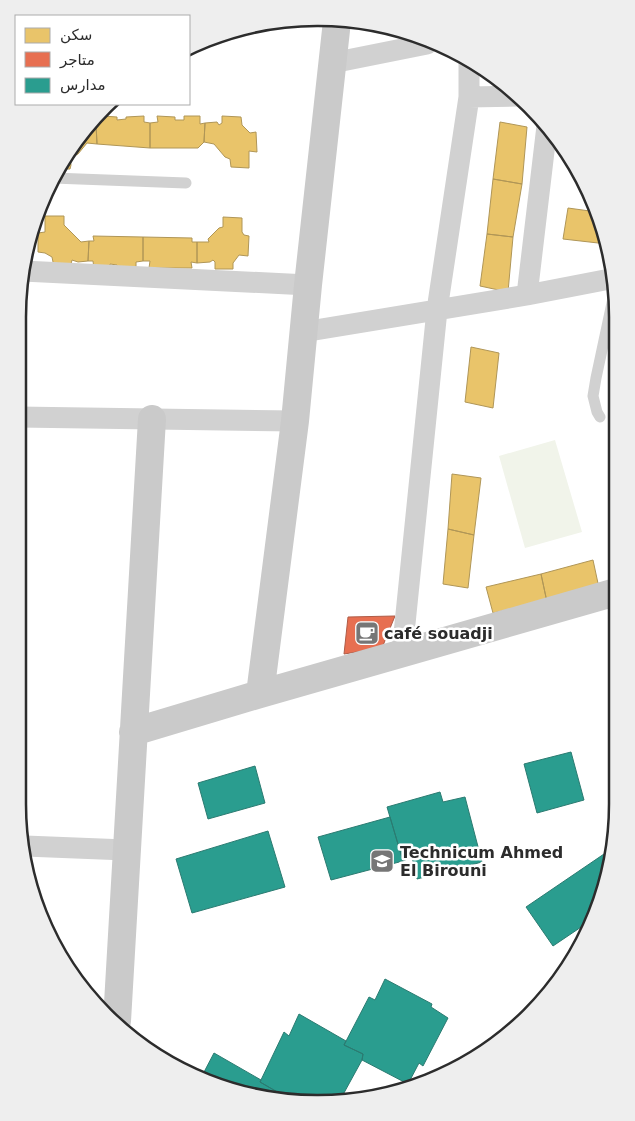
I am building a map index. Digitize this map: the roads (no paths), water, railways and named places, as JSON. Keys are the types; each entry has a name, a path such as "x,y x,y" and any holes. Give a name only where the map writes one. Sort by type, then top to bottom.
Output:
{"street":[{"path":"260,694 295,421 308,285 337,27"},
{"path":"332,63 421,45"},
{"path":"402,653 437,310 469,97 469,69"},
{"path":"469,97 507,96"},
{"path":"527,295 546,136"},
{"path":"30,271 308,285"},
{"path":"303,332 527,295 606,280"},
{"path":"26,417 295,421"},
{"path":"117,1014 152,419"},
{"path":"133,732 402,653 609,596"},
{"path":"30,846 126,850"}],"lane":[{"path":"62,178 186,183"},
{"path":"600,417 593,396 609,317"}],"place":[{"name":"café souadji","path":"367,633"},
{"name":"Technicum Ahmed El Birouni","path":"382,861"}]}
